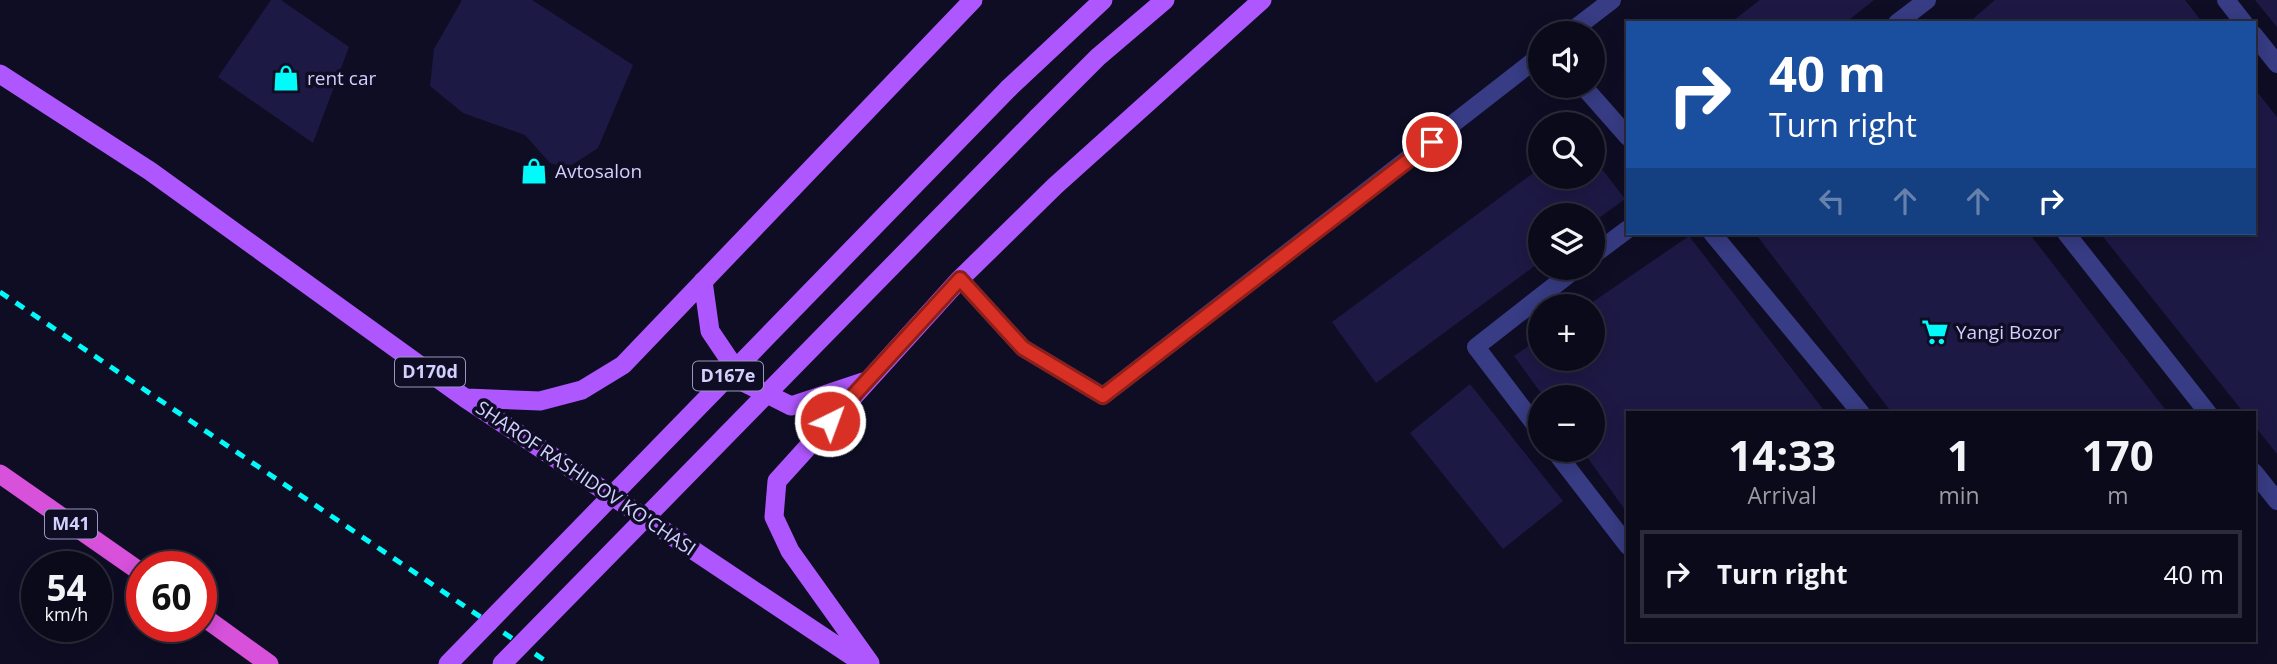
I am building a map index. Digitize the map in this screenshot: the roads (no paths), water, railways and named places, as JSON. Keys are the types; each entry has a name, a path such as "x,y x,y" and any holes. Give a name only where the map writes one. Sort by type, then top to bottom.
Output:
{"highway":[{"name":"M41","path":"0,474 126,562"},
{"path":"217,626 270,664"}],"main road":[{"path":"465,398 540,401 582,390 623,365 974,0"},
{"name":"D167e","path":"448,664 1009,88 1103,0"},
{"name":"D167e","path":"502,664 1038,117 1098,57 1165,0"},
{"path":"870,664 790,551 774,517 777,481 960,279 1074,169 1262,0"},
{"name":"SHAROF RASHIDOV KO'CHASI","path":"0,74 150,171 465,398 864,664"},
{"path":"703,281 710,331 745,383 791,406 866,381"}],"lane":[{"path":"1585,21 1612,0"},
{"path":"1900,21 1927,0"},
{"path":"2226,0 2242,21"},
{"path":"2256,38 2277,64"},
{"path":"960,279 1023,348 1103,396 1528,65"},
{"path":"1594,98 1626,135"},
{"path":"1605,246 1626,230"},
{"path":"1714,235 1859,411"},
{"path":"2068,235 2206,411"},
{"path":"1528,415 1476,347 1562,280"},
{"path":"1563,462 1626,543"},
{"path":"2256,474 2277,501"}],"railway":[{"path":"0,292 550,664"}],"place":[{"name":"rent car","path":"286,78"},
{"name":"Avtosalon","path":"534,171"},
{"name":"Yangi Bozor","path":"1935,332"}]}
